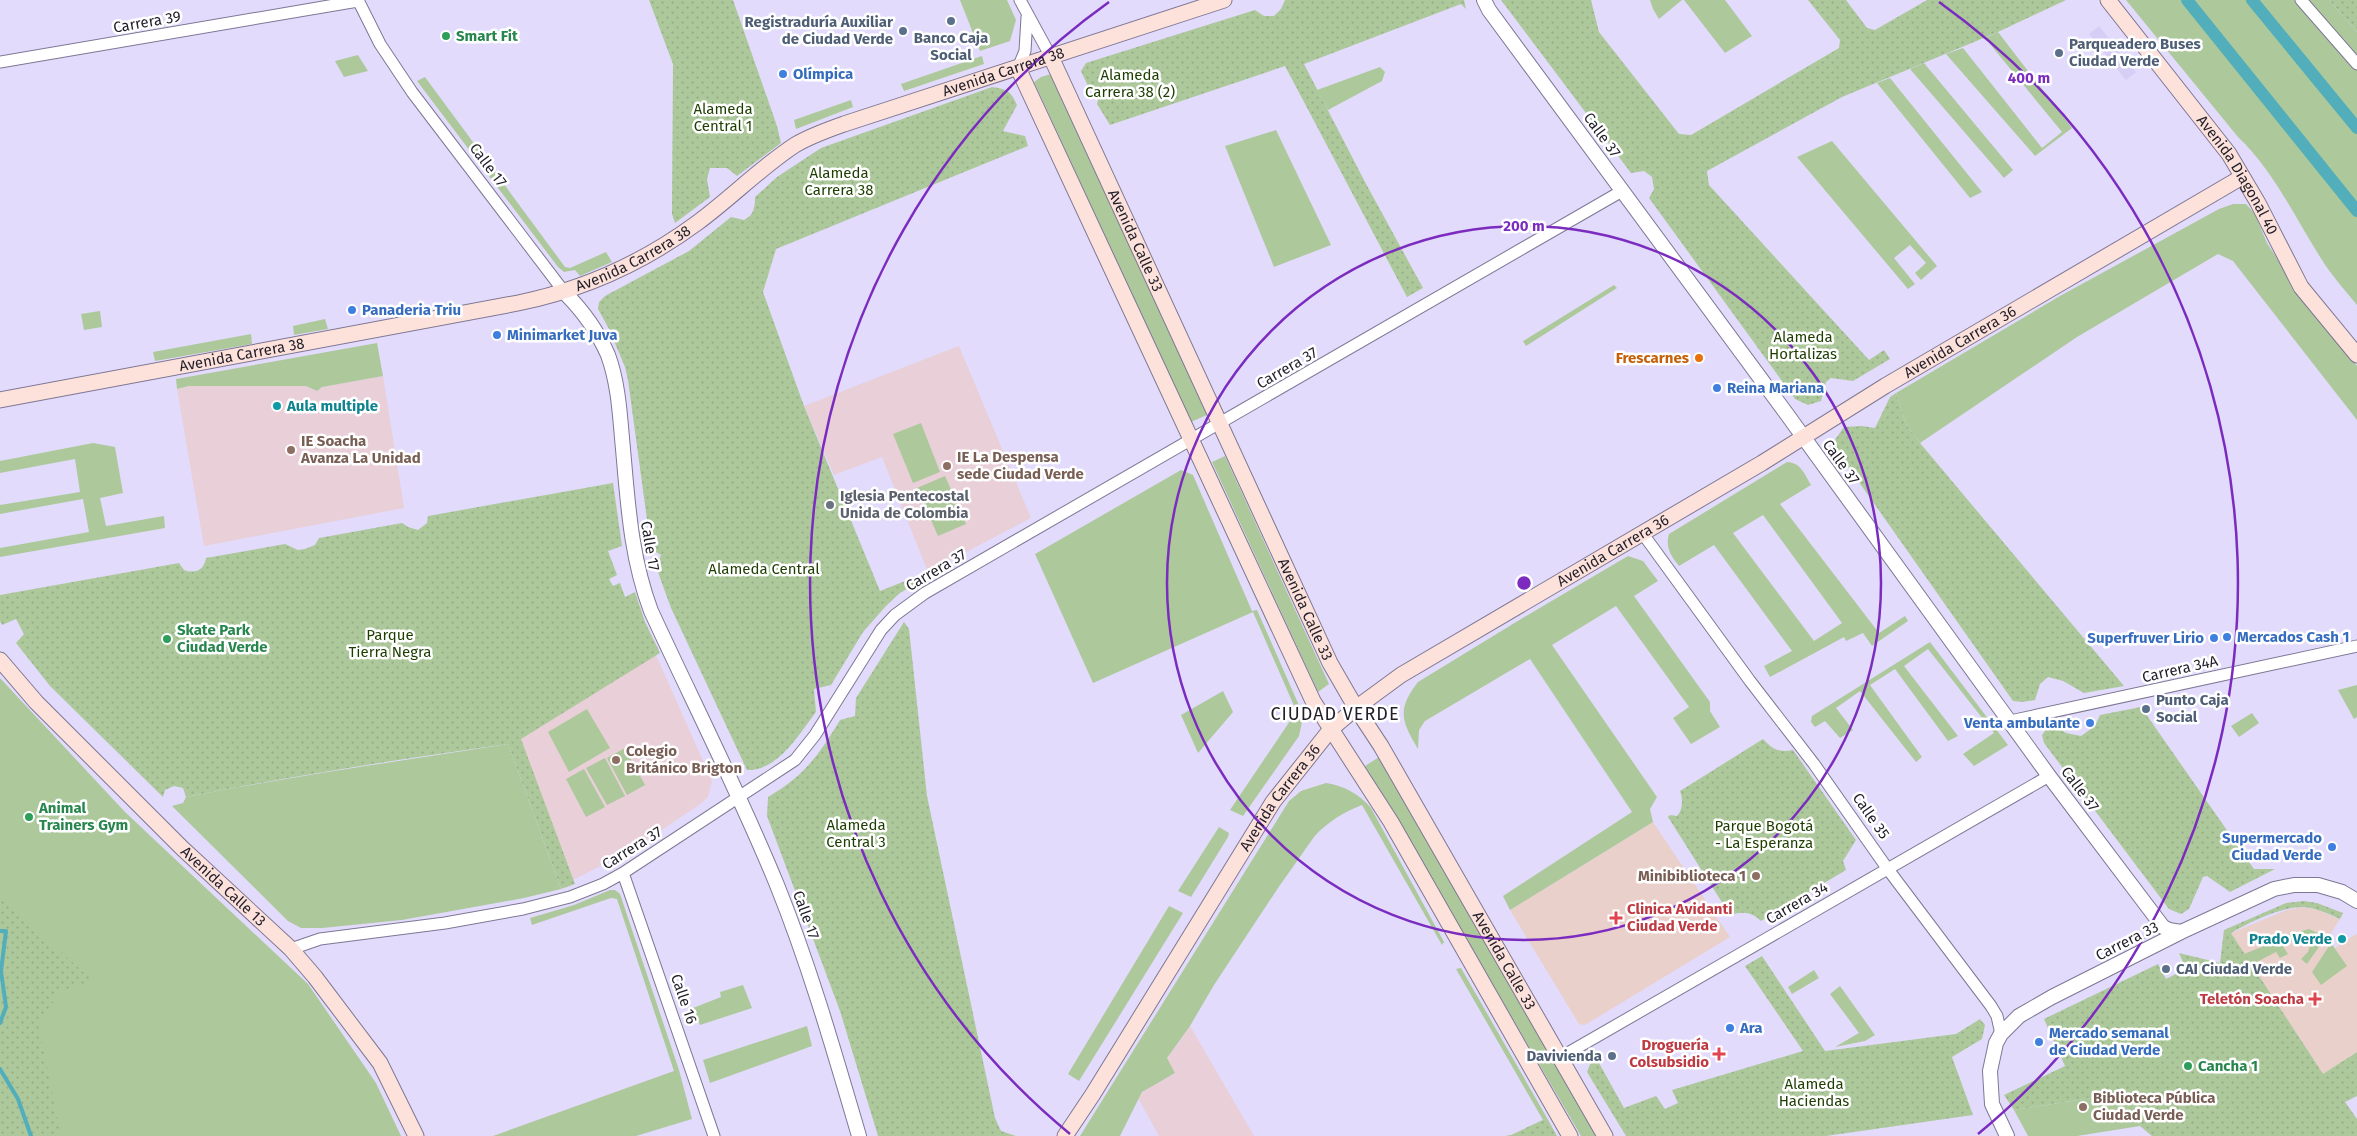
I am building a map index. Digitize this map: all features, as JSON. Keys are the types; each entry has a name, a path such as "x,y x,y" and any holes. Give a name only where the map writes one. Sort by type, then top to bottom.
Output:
{"main road":[{"name":"Avenida Carrera 38","path":"0,400 518,304 565,293 633,262 683,233 758,172 808,138 844,124 1224,0"},
{"name":"Avenida Diagonal 40","path":"2108,0 2229,154 2258,203 2301,286 2357,354"},
{"name":"Avenida Calle 33","path":"1051,57 1321,644 1356,708 1384,751 1605,1136"},
{"name":"Avenida Calle 33","path":"1018,68 1313,702 1391,822 1570,1136"},
{"name":"Avenida Carrera 36","path":"1065,1136 1094,1094 1262,817 1332,729 1356,708 1401,675 1643,534 1886,386 2242,177"},
{"name":"Avenida Calle 13","path":"0,660 36,702 187,854 291,949 314,976 380,1063 416,1136"}],"street":[{"path":"1020,0 1027,17 1051,57"},
{"name":"Calle 37","path":"1484,0 2049,776 2163,927 2181,932"},
{"path":"2301,0 2357,64"},
{"name":"Carrera 39","path":"0,62 358,1"},
{"name":"Calle 17","path":"358,1 380,44 412,92 600,337 614,378 629,519 641,585 659,628 739,797 787,910 819,1001 859,1136"},
{"path":"1018,68 1025,51 1027,17"},
{"name":"Carrera 37","path":"291,949 320,939 405,929 541,905 585,891 623,872 783,770 806,748 872,642 895,615 909,604 1622,191"},
{"name":"Calle 35","path":"1643,534 1744,673 1814,764 1887,868 1991,1006 1997,1016 2001,1034"},
{"name":"Carrera 34A","path":"2010,721 2357,646"},
{"name":"Carrera 34","path":"1561,1058 2049,776"},
{"name":"Calle 16","path":"623,872 714,1136"},
{"name":"Carrera 33","path":"2001,1034 2011,1022 2029,1010 2181,932 2274,888 2294,885 2318,885 2342,892 2357,901"},
{"path":"2001,1034 1992,1055 1989,1087 1992,1104 2007,1136"}],"shaded area":[{"path":"2099,26 2136,72 2126,80 2089,34"},
{"name":"IE La Despensa sede Ciudad Verde","path":"959,346 1031,518 928,572 882,457 834,475 804,406"},
{"name":"IE Soacha Avanza La Unidad","path":"383,376 404,508 204,546 177,389 189,386 306,386 317,391 322,387"},
{"name":"Colegio Británico Brigton","path":"656,655 712,781 708,797 630,851 573,880 520,739"},
{"name":"Clinica Avidanti Ciudad Verde","path":"1653,822 1730,937 1585,1025 1579,1024 1510,910"},
{"name":"Teletón Soacha","path":"2303,907 2340,919 2328,938 2335,948 2356,934 2357,936 2357,1052 2323,1075 2231,933 2287,910"},
{"path":"1190,1026 1254,1136 1159,1136 1138,1098 1149,1086 1175,1074 1167,1058"}],"green space":[{"name":"Alameda Central 1","path":"649,0 733,0 777,126 781,143 737,176 727,168 710,168 707,179 710,197 675,223 672,214 673,64"},
{"path":"960,0 1007,0 1016,20 1010,41 980,51"},
{"name":"Alameda Carrera 38 (2)","path":"1285,0 1464,0 1466,9 1461,4 1304,64 1423,288 1407,297 1285,66 1110,125 1097,104 1099,97 1094,87 1088,86 1081,71 1086,63 1255,10 1264,16 1274,16 1281,9"},
{"name":"Alameda Hortalizas","path":"1501,0 1591,0 1599,32 1679,134 1691,135 1839,48 1840,40 1808,0 1846,0 1867,28 1875,30 1927,0 2066,0 1998,32 1842,97 1707,171 1709,185 1869,360 1884,350 1890,359 1853,381 1831,378 1826,382 1821,401 1808,405 1795,399 1649,198 1654,189 1652,177 1644,171 1631,173"},
{"path":"1650,0 1682,0 1659,19"},
{"path":"1684,0 1725,0 1752,36 1725,53"},
{"path":"2126,0 2329,0 2357,32 2357,305 2326,266 2263,165"},
{"path":"2329,0 2357,0 2357,32"},
{"path":"1998,32 2072,128 2035,156 1946,54 1963,48 2042,148 2062,132 1985,38"},
{"path":"358,55 368,71 344,77 335,61"},
{"path":"982,56 984,64 904,91 901,84"},
{"path":"1924,63 2013,170 2004,178 1910,69"},
{"path":"1380,67 1385,72 1382,81 1328,110 1317,90"},
{"path":"1051,74 1209,414 1191,422 1034,82 1041,77"},
{"path":"425,77 565,267 570,268 606,252 612,262 580,276 575,270 564,272 558,267 417,81"},
{"path":"1890,78 1982,192 1970,198 1877,83"},
{"name":"Alameda Central","path":"992,87 1008,92 1017,105 1003,131 1025,136 1028,146 776,249 763,292 804,406 880,591 928,572 927,577 900,593 863,632 831,685 814,689 816,712 787,750 778,758 758,769 747,770 671,608 659,575 657,565 661,555 651,549 628,380 625,367 609,329 598,309 599,302 605,296 689,251 731,217 744,220 750,216 755,204 755,197 777,177 821,148"},
{"path":"851,100 853,107 796,129 794,120"},
{"path":"1276,130 1331,245 1274,267 1225,146"},
{"path":"1832,141 1937,266 1921,280 1915,273 1926,263 1910,245 1894,258 1915,284 1908,289 1797,157"},
{"path":"2233,204 2246,204 2255,214 2267,243 2298,291 2316,317 2357,366 2357,420 2233,261 2218,254 2077,337 1920,443 1906,424 1896,393 2060,296 2219,209"},
{"path":"1614,285 1617,288 1526,346 1523,341"},
{"path":"100,311 102,327 84,330 81,314"},
{"path":"325,319 328,329 294,335 293,326"},
{"path":"251,334 252,344 155,361 153,352"},
{"path":"377,343 383,376 322,387 317,391 306,386 189,386 177,389 176,379"},
{"path":"1896,393 1906,424 1920,443 2124,686 2084,693 2063,681 2048,677 2040,684 2035,700 2013,701 1835,448 1834,441 1844,427 1862,426 1875,428 1890,397"},
{"path":"921,423 940,472 913,483 893,434"},
{"path":"93,443 115,447 123,493 100,498 106,526 164,516 165,528 0,557 0,548 89,532 83,499 0,514 0,505 80,492 75,459 0,473 0,461"},
{"path":"1225,456 1329,684 1318,692 1212,462"},
{"path":"1787,462 1796,464 1802,469 1811,485 1780,504 1879,633 1905,616 1908,621 1872,646 1863,633 1846,641 1844,637 1770,677 1764,666 1792,651 1714,545 1679,566 1670,551 1668,543 1669,534","holes":["1763,515 1842,623 1814,641 1733,533"]},
{"path":"1181,470 1193,475 1252,611 1257,610 1301,710 1302,722 1299,736 1243,816 1230,810 1294,715 1295,708 1253,612 1093,683 1035,554"},
{"path":"945,476 966,524 938,536 917,488"},
{"name":"Parque Tierra Negra","path":"613,483 622,546 608,551 617,575 609,579 613,586 620,583 625,597 635,592 645,622 660,653 521,739 575,884 561,889 508,744 347,768 186,797 183,788 174,786 165,790 163,797 50,686 16,643 24,634 16,619 2,625 0,621 0,595 179,563 184,570 192,572 199,570 203,566 206,558 285,544 298,550 305,549 315,545 319,538 402,523 418,530 427,523 428,516"},
{"path":"1628,556 1643,561 1658,581 1634,596 1710,702 1710,711 1720,727 1691,744 1673,718 1689,707 1616,606 1552,645 1657,797 1650,809 1653,822 1510,910 1503,896 1632,812 1530,659 1425,721 1419,730 1418,749 1405,723 1404,708 1411,691 1418,682"},
{"name":"Alameda Central 3","path":"904,622 909,629 927,796 995,1118 1001,1131 1016,1136 878,1136 840,1011 767,816 768,797 781,789 810,764 840,720 855,716 856,698"},
{"path":"1930,642 2008,745 1974,766 1963,754 1994,733 1928,649 1904,666 1958,736 1948,741 1895,669 1870,685 1922,757 1916,762 1860,691 1836,708 1853,730 1840,738 1825,721 1815,727 1811,722 1812,716"},
{"path":"0,678 125,812 308,984 376,1083 401,1136 0,1136"},
{"path":"2357,685 2357,717 2354,719 2338,690"},
{"path":"1223,691 1233,712 1198,753 1181,715"},
{"path":"2141,707 2254,869 2275,869 2230,892 2207,876 2203,877 2189,909 2181,914 2169,909 2044,743 2042,735 2048,727 2053,725 2066,733 2081,736 2095,726 2100,715"},
{"path":"587,709 610,748 569,772 548,732"},
{"path":"2252,713 2259,723 2239,737 2231,726"},
{"name":"Parque Bogotá - La Esperanza","path":"1763,739 1776,749 1784,751 1793,750 1856,840 1843,861 1846,870 1761,921 1747,913 1730,915 1668,817 1670,815 1677,816 1680,811 1682,801 1680,791"},
{"path":"508,744 561,889 524,898 402,920 322,928 301,928 288,921 172,806 183,803 186,797 226,789"},
{"path":"625,748 645,785 627,795 607,758"},
{"path":"1379,757 1598,1136 1581,1136 1365,766"},
{"path":"605,758 625,796 607,805 586,768"},
{"path":"584,769 605,807 586,817 566,779"},
{"path":"1326,783 1351,791 1371,808 1444,942 1442,945 1362,805 1349,811 1330,822 1314,837 1278,888 1214,985 1190,1026 1167,1058 1175,1073 1142,1092 1120,1136 1080,1136 1289,801 1301,791"},
{"path":"1219,827 1229,833 1228,837 1191,897 1178,891"},
{"path":"610,890 615,890 620,894 679,1070 692,1119 636,1136 493,1136 674,1071 617,899 611,898 532,925 530,918 574,905"},
{"path":"0,897 90,978 86,985 62,990 38,1022 61,1136 0,1136"},
{"path":"2304,901 2317,903 2343,913 2340,919 2313,909 2294,908 2266,916 2231,933 2323,1074 2357,1052 2357,1096 2345,1102 2357,1119 2357,1136 2152,1136 2140,1126 2129,1092 2014,1110 2004,1095 2065,1066 2044,1019 2158,964 2166,979 2186,969 2179,953 2220,963 2224,930 2286,903"},
{"path":"1169,906 1183,913 1079,1081 1068,1074"},
{"path":"2309,929 2326,937 2307,964 2301,959 2308,952 2310,945 2304,936 2291,942 2287,935"},
{"path":"2279,940 2288,954 2280,958 2276,952 2251,965 2244,954"},
{"path":"2331,943 2347,966 2321,985 2312,972"},
{"name":"Alameda Haciendas","path":"1762,956 1825,1051 1956,1034 1980,1019 1985,1025 1982,1039 1952,1057 1973,1115 1826,1136 1626,1136 1587,1072 1594,1054 1624,1108 1656,1096 1665,1109 1678,1103 1672,1090 1803,1051 1745,966"},
{"path":"1461,968 1547,1118 1543,1120 1456,969"},
{"path":"1814,970 1819,978 1792,994 1788,987"},
{"path":"743,985 752,1008 700,1025 693,1008 721,997 720,992"},
{"path":"1840,986 1875,1035 1865,1041 1835,1047 1859,1033 1830,994"},
{"path":"807,1026 812,1046 710,1083 703,1060"},
{"path":"2129,1092 2140,1126 2077,1136 2028,1136 2014,1110"},
{"path":"1547,1118 1557,1136 1505,1136 1511,1135"}],"waterway":[{"path":"2187,0 2357,211"},
{"path":"2252,0 2357,128"},
{"path":"0,931 6,931 1,971 6,1007 0,1023"},
{"path":"0,1069 18,1099 31,1136"}],"place":[{"name":"Banco Caja Social","path":"951,21"},
{"name":"Registraduría Auxiliar de Ciudad Verde","path":"903,31"},
{"name":"Smart Fit","path":"446,36"},
{"name":"Parqueadero Buses Ciudad Verde","path":"2059,53"},
{"name":"Olímpica","path":"783,74"},
{"name":"Panaderia Triu","path":"352,310"},
{"name":"Minimarket Juva","path":"497,335"},
{"name":"Frescarnes","path":"1699,358"},
{"name":"Reina Mariana","path":"1717,388"},
{"name":"Aula multiple","path":"277,406"},
{"name":"IE Soacha Avanza La Unidad","path":"291,450"},
{"name":"IE La Despensa sede Ciudad Verde","path":"947,466"},
{"name":"Iglesia Pentecostal Unida de Colombia","path":"830,505"},
{"name":"Mercados Cash 1","path":"2227,637"},
{"name":"Superfruver Lirio","path":"2214,638"},
{"name":"Skate Park Ciudad Verde","path":"167,639"},
{"name":"Punto Caja Social","path":"2146,709"},
{"name":"Venta ambulante","path":"2090,723"},
{"name":"Colegio Británico Brigton","path":"616,760"},
{"name":"Animal Trainers Gym","path":"29,817"},
{"name":"Supermercado Ciudad Verde","path":"2332,847"},
{"name":"Minibiblioteca 1","path":"1756,876"},
{"name":"Clinica Avidanti Ciudad Verde","path":"1616,918"},
{"name":"Prado Verde","path":"2342,939"},
{"name":"CAI Ciudad Verde","path":"2166,969"},
{"name":"Teletón Soacha","path":"2315,999"},
{"name":"Ara","path":"1730,1028"},
{"name":"Mercado semanal de Ciudad Verde","path":"2039,1042"},
{"name":"Droguería Colsubsidio","path":"1719,1054"},
{"name":"Davivienda","path":"1612,1056"},
{"name":"Cancha 1","path":"2188,1066"},
{"name":"Biblioteca Pública Ciudad Verde","path":"2083,1107"}],"district":[{"name":"CIUDAD VERDE","path":"1335,714"}],"park label":[{"name":"Alameda Carrera 38","path":"839,182"}]}
